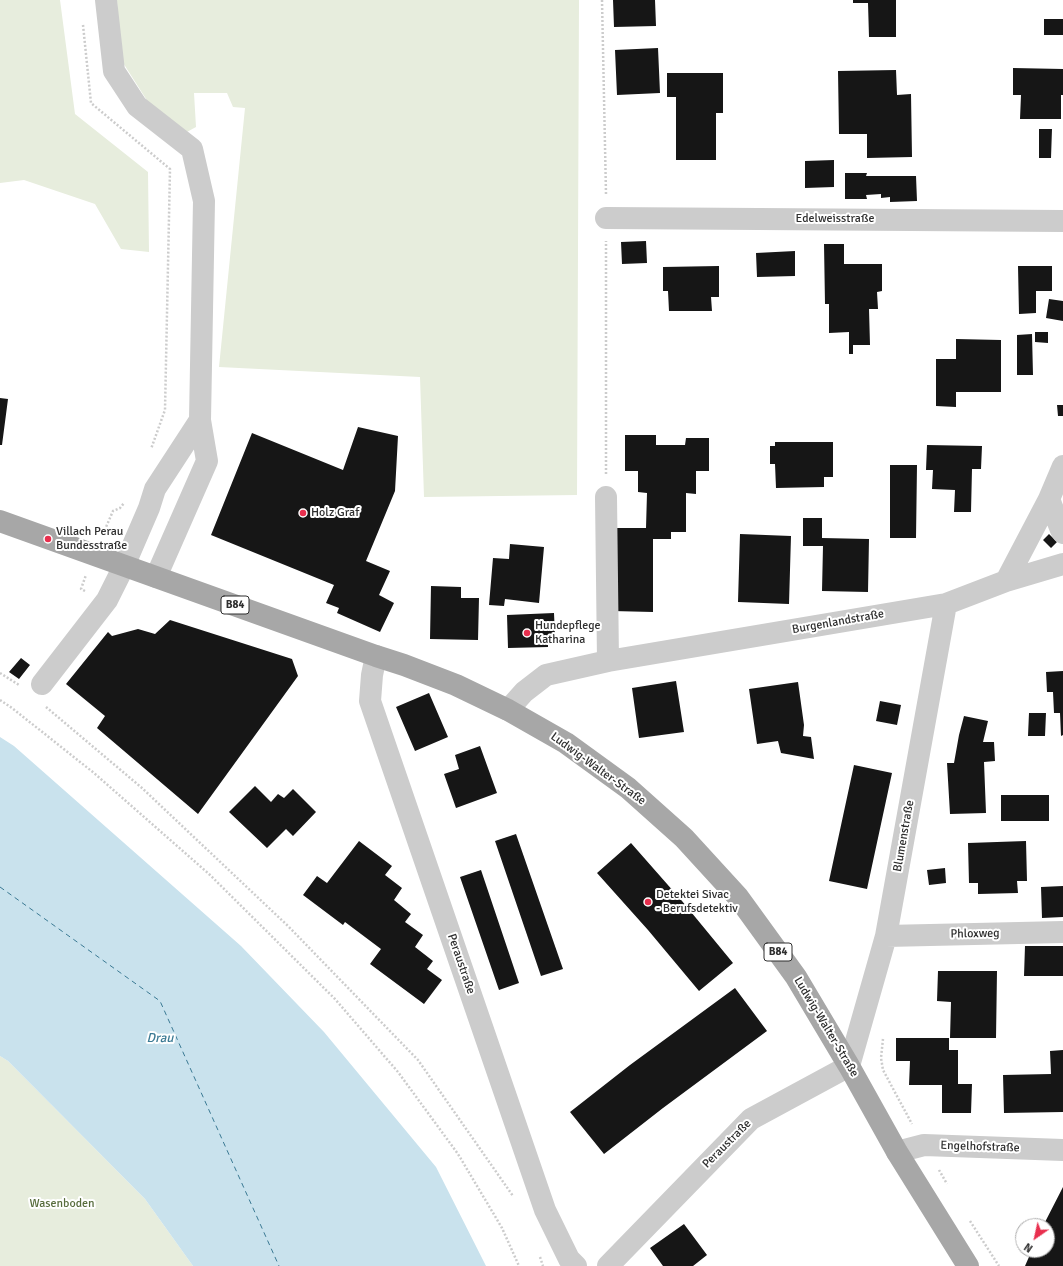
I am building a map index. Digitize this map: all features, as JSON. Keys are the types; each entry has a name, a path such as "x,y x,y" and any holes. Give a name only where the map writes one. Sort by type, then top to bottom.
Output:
{"main road":[{"name":"Ludwig-Walter-Straße","path":"0,521 404,665 456,685 508,710 566,743 628,788 684,838 738,897 792,971 849,1066 897,1152 968,1266"}],"street":[{"path":"106,0 114,71 137,106 192,149 204,201 200,420 206,461 156,577"},
{"name":"Edelweisstraße","path":"606,218 1063,221"},
{"path":"32,685 107,600 124,566 149,508 155,489 200,420"},
{"path":"1006,582 1049,499 1063,466"},
{"path":"606,497 608,662"},
{"path":"1049,499 1060,530 1063,533"},
{"name":"Burgenlandstraße","path":"508,710 524,692 546,675 608,662 946,604 1006,582 1063,564"},
{"name":"Blumenstraße","path":"849,1066 886,936 946,604"},
{"name":"Peraustraße","path":"376,656 372,675 370,701 545,1210 569,1259 576,1266"},
{"name":"Phloxweg","path":"886,936 1063,932"},
{"name":"Peraustraße","path":"608,1266 751,1119 849,1066"},
{"name":"Engelhofstraße","path":"897,1152 924,1145 1063,1150"}],"path":[{"path":"602,0 606,218 606,497"},
{"path":"83,24 91,103 170,169 165,410 151,450"},
{"path":"106,525 113,511 120,508 126,500"},
{"path":"0,673 32,685"},
{"path":"0,700 18,712 94,773 209,874 335,999 398,1072 458,1154 502,1228 519,1266"},
{"path":"46,706 142,788 288,926 418,1060 517,1201"},
{"path":"883,1038 881,1058 883,1070 948,1186"},
{"path":"969,1220 999,1266"}],"green space":[{"path":"0,0 60,0 75,114 148,172 149,252 121,249 95,204 24,180 0,183"},
{"path":"117,0 579,0 577,495 424,497 420,377 219,367 245,108 233,107 227,93 194,93 196,127 185,133 148,102 120,58"},
{"name":"Wasenboden","path":"0,1056 8,1061 145,1199 193,1266 0,1266"}],"water":[{"name":"Drau","path":"0,737 14,746 241,946 324,1032 436,1167 486,1266 193,1266 145,1199 8,1061 0,1056"}],"building":[{"path":"613,0 655,0 656,26 614,27"},
{"path":"853,0 896,0 896,37 869,37 868,3 853,3"},
{"path":"1044,19 1063,19 1063,35 1044,35"},
{"path":"658,48 660,93 617,95 615,50"},
{"path":"1013,68 1063,69 1061,119 1020,119 1021,95 1013,95"},
{"path":"896,70 897,95 911,94 912,157 867,158 867,134 839,134 838,71"},
{"path":"667,73 723,73 723,113 716,113 716,160 676,160 676,97 667,97"},
{"path":"1039,129 1052,129 1051,158 1039,158"},
{"path":"834,160 834,187 805,188 805,161"},
{"path":"845,173 867,173 866,176 916,176 917,201 890,202 890,197 881,198 881,194 866,195 867,199 845,199"},
{"path":"646,241 647,263 622,264 621,242"},
{"path":"824,244 844,244 844,264 882,264 882,291 877,292 878,309 869,309 870,345 853,345 853,354 849,354 849,332 829,333 829,304 825,304"},
{"path":"795,251 795,276 757,277 756,253"},
{"path":"719,266 719,297 711,297 712,311 669,311 668,291 663,291 663,267"},
{"path":"1018,266 1052,266 1052,291 1036,291 1036,313 1019,314"},
{"path":"1049,299 1063,301 1063,321 1046,318"},
{"path":"1035,332 1048,332 1048,343 1035,342"},
{"path":"1032,334 1033,375 1017,375 1017,335"},
{"path":"956,339 1001,340 1001,392 956,392 956,407 936,406 936,359 956,359"},
{"path":"0,398 8,399 2,445 0,445"},
{"path":"1057,405 1063,405 1063,416 1058,416"},
{"name":"Holz Graf","path":"358,427 398,436 395,491 366,561 390,571 379,595 394,603 380,632 337,613 339,608 326,603 334,585 211,535 252,433 343,470"},
{"path":"625,435 656,435 656,445 685,445 686,438 709,438 709,471 696,471 696,494 686,493 686,532 671,532 671,539 653,539 653,612 612,611 613,528 646,528 647,493 638,492 638,471 625,471"},
{"path":"775,442 833,442 833,477 824,477 824,487 776,488 775,464 770,464 770,446 775,446"},
{"path":"927,445 982,446 981,469 972,469 971,512 954,512 955,490 932,489 933,470 926,470"},
{"path":"890,465 917,465 916,538 890,538"},
{"path":"803,518 822,518 822,538 869,539 868,592 822,591 823,546 803,546"},
{"path":"740,534 791,536 789,604 738,602"},
{"path":"1049,534 1057,542 1051,548 1043,540"},
{"path":"510,544 544,547 539,603 505,599 504,606 489,605 493,558 509,559"},
{"path":"431,586 461,587 461,598 479,598 478,640 430,639"},
{"path":"554,613 555,636 548,636 548,647 508,648 507,615"},
{"path":"170,620 292,659 298,676 198,814 97,728 105,716 66,684 108,632 112,636 138,629 155,634"},
{"path":"21,658 30,665 19,679 9,672"},
{"path":"1063,671 1063,735 1061,736 1060,713 1054,713 1053,692 1047,692 1046,672"},
{"path":"676,681 684,732 639,738 632,688"},
{"path":"798,682 804,725 803,736 811,737 814,759 781,753 778,741 757,744 749,689"},
{"path":"429,693 448,737 415,751 396,707"},
{"path":"880,701 901,705 897,725 876,721"},
{"path":"1029,713 1046,713 1045,736 1028,736"},
{"path":"964,716 988,721 983,742 994,742 995,761 984,762 986,813 950,814 947,763 954,763"},
{"path":"480,746 497,793 456,808 444,774 459,769 455,755"},
{"path":"854,765 892,773 867,889 829,881"},
{"path":"255,786 271,802 278,794 284,798 293,789 316,812 293,836 286,829 267,848 229,812"},
{"path":"1001,795 1049,795 1049,821 1001,821"},
{"path":"516,834 563,969 541,976 495,841"},
{"path":"359,841 392,866 385,875 402,888 394,900 411,914 405,922 423,935 415,947 433,961 427,969 442,980 424,1004 370,964 381,949 345,922 343,925 303,895 317,876 327,883"},
{"path":"1026,841 1027,881 1017,881 1018,893 978,894 978,883 969,883 968,843"},
{"path":"631,843 682,901 733,963 699,991 648,930 597,873"},
{"path":"945,868 946,883 929,885 927,870"},
{"path":"481,870 519,983 499,990 460,877"},
{"path":"1063,886 1063,917 1042,918 1041,887"},
{"path":"1025,946 1063,946 1063,976 1024,976"},
{"path":"938,971 997,971 996,1038 950,1038 951,1002 937,1001"},
{"path":"735,988 767,1031 604,1154 570,1112 630,1065"},
{"path":"896,1038 949,1038 949,1050 958,1050 958,1084 972,1084 971,1113 942,1113 942,1085 909,1085 910,1061 896,1061"},
{"path":"1063,1050 1063,1112 1004,1113 1003,1075 1051,1074 1050,1051"},
{"path":"1063,1187 1063,1266 1025,1266 1028,1258 1055,1258 1055,1218 1047,1218"},
{"path":"684,1224 707,1255 693,1266 663,1266 650,1248"}],"ferry route":[{"path":"0,887 160,1001 279,1266"}],"place":[{"name":"Holz Graf","path":"303,513"},
{"name":"Villach Perau Bundesstraße","path":"48,539"},
{"name":"Hundepflege Katharina","path":"527,633"},
{"name":"Detektei Sivac - Berufsdetektiv","path":"648,902"}]}
